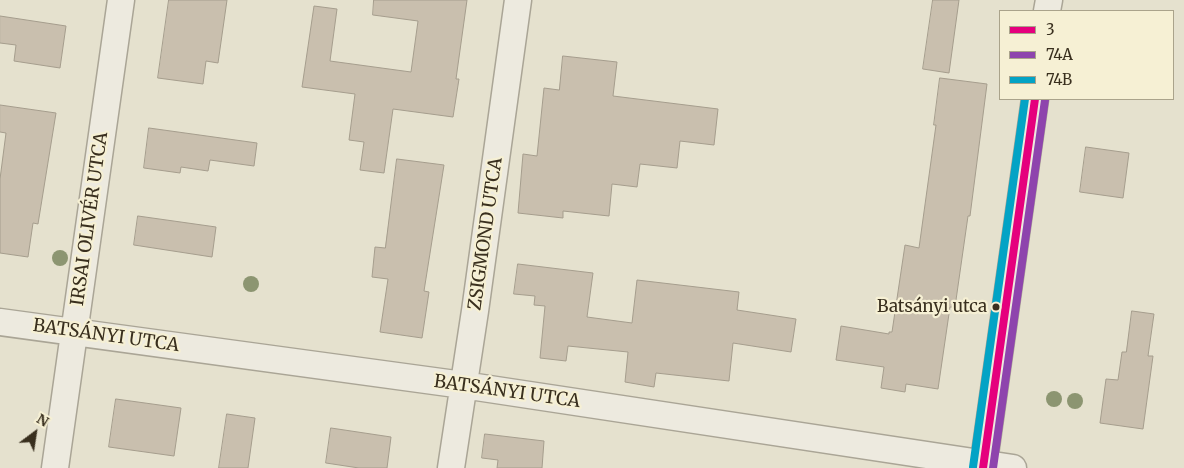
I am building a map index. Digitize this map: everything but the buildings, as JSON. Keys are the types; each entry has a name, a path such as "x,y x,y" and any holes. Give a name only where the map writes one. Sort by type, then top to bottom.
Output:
{"street":[{"name":"IRSAI OLIVÉR UTCA","path":"56,468 121,0"},
{"name":"ZSIGMOND UTCA","path":"451,468 475,311 518,0"},
{"path":"983,466 1035,100"},
{"name":"BATSÁNYI UTCA","path":"0,322 463,386 983,466 1013,468"}],"transit line":[{"name":"74B","path":"973,467 1025,100"},
{"name":"3","path":"983,468 1035,100"},
{"name":"74A","path":"993,468 1045,100"}],"place":[{"name":"Batsányi utca","path":"996,307"}]}
